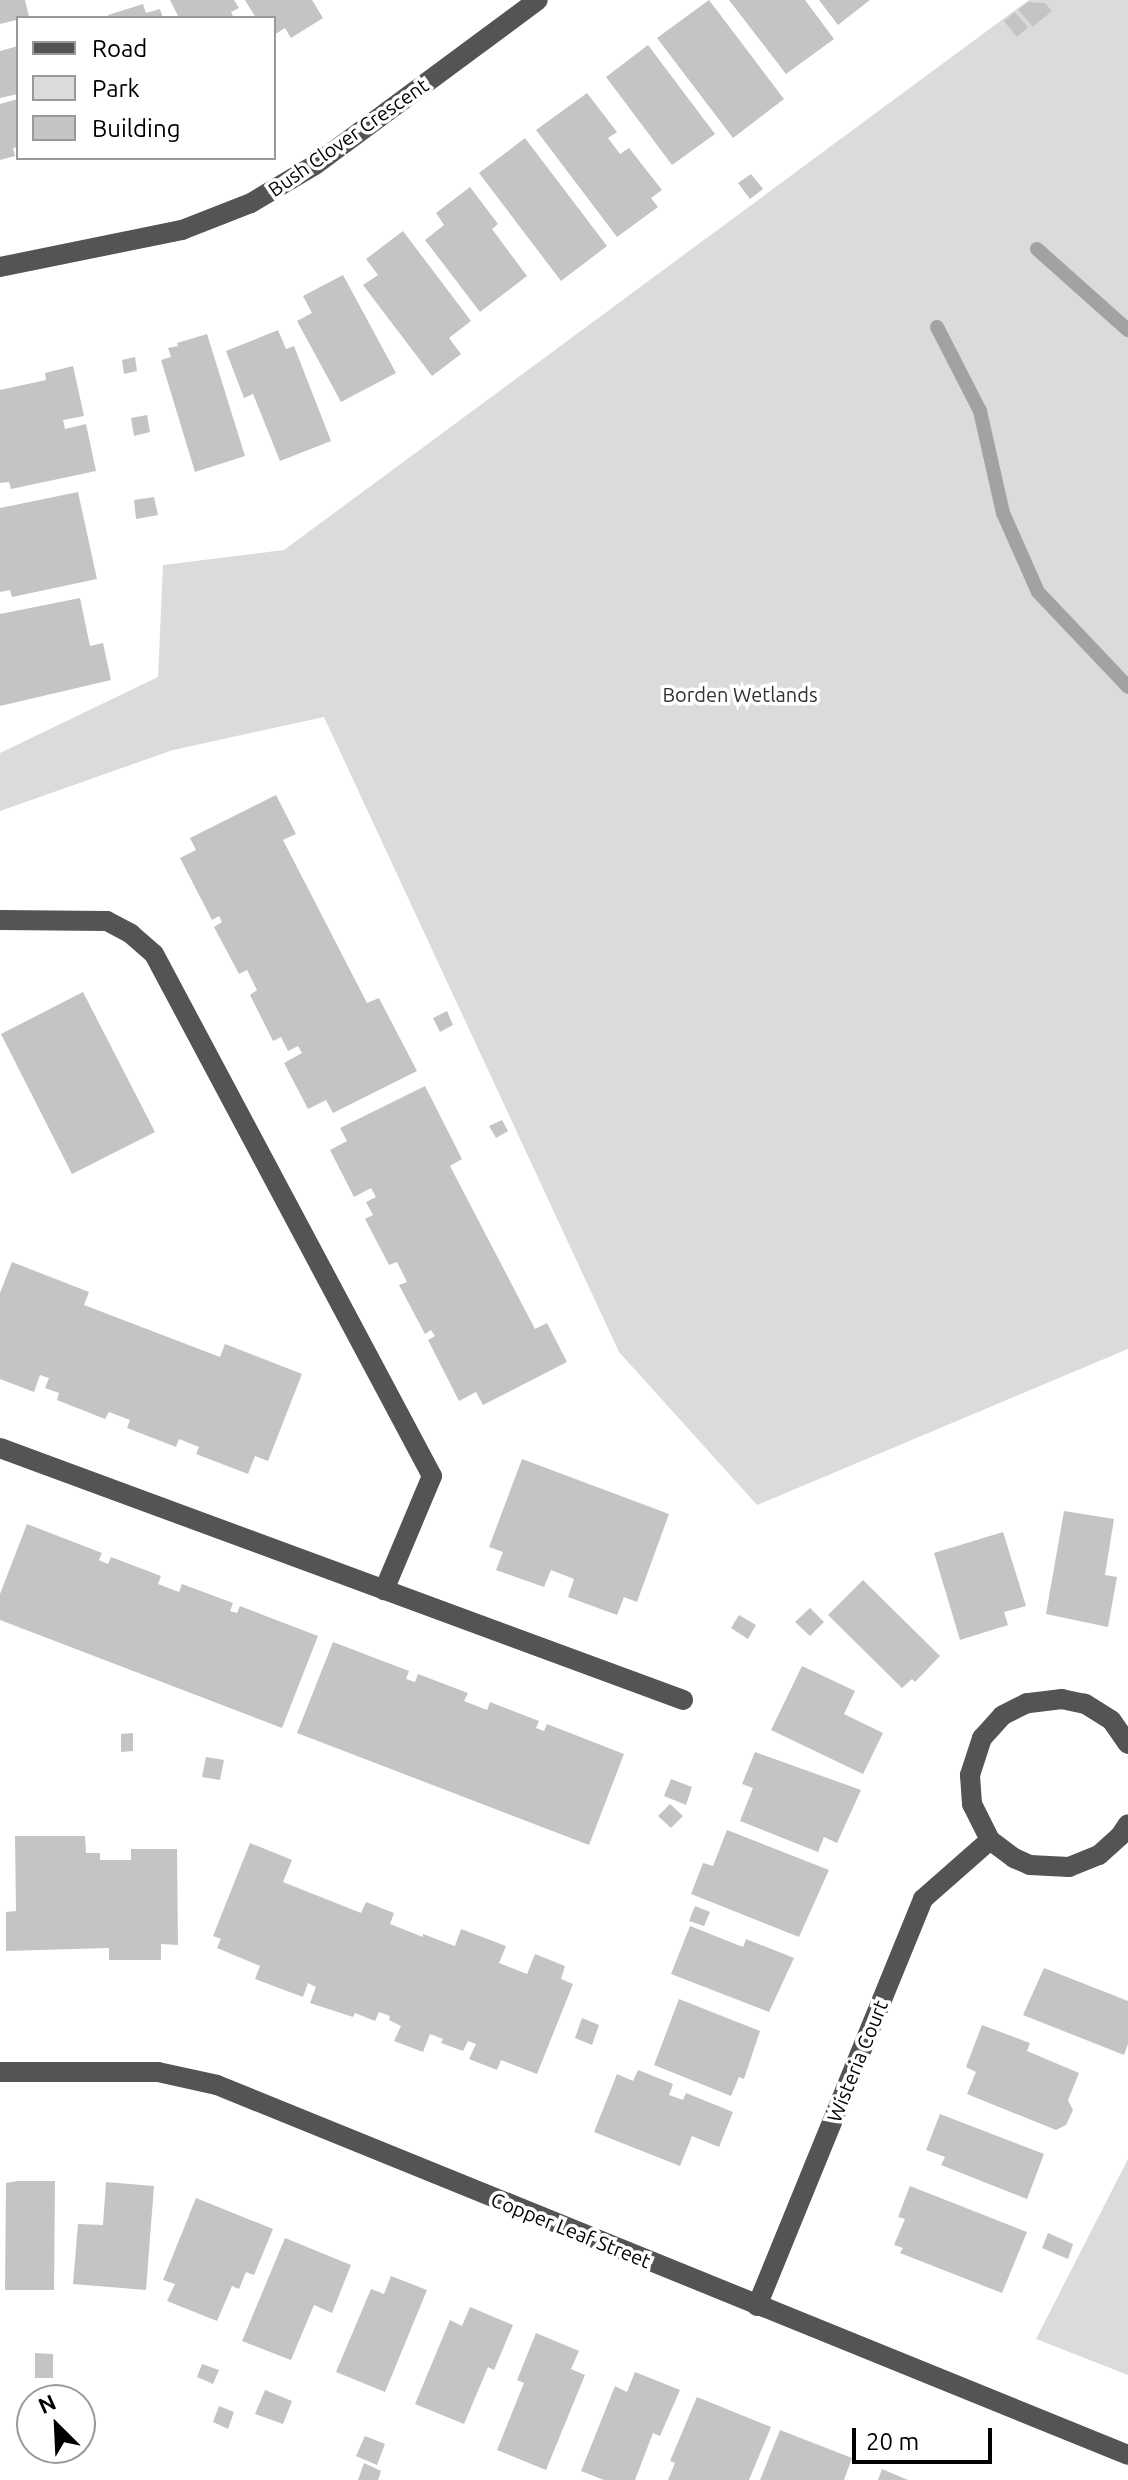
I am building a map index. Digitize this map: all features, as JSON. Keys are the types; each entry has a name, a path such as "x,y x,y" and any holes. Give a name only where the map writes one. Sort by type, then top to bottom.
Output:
{"street":[{"name":"Bush Clover Crescent","path":"0,267 182,230 251,203 315,165 538,0"},
{"path":"0,920 107,921 131,934 154,954 432,1476 384,1590"},
{"path":"0,1448 683,1700"},
{"path":"1128,1744 1111,1720 1085,1704 1062,1699 1027,1703 1002,1716 982,1738 970,1775 972,1804 990,1840 1014,1858 1030,1865 1069,1867 1099,1855 1128,1824"},
{"name":"Wisteria Court","path":"757,2306 923,1899 990,1840"},
{"name":"Copper Leaf Street","path":"0,2072 158,2072 217,2085 1128,2455"}],"green space":[{"name":"Borden Wetlands","path":"1029,0 1128,0 1128,1349 757,1505 619,1352 324,717 173,750 0,811 0,753 158,677 163,565 284,550"},
{"path":"1128,2159 1128,2375 1036,2339"}],"building":[{"path":"0,0 25,0 29,16 16,16 16,20 0,24"},
{"path":"170,0 234,0 239,8 231,12 233,16 178,16"},
{"path":"245,0 312,0 323,18 291,38 285,28 276,34 276,16 255,16"},
{"path":"709,0 784,99 733,138 657,38"},
{"path":"729,0 805,0 834,39 786,74"},
{"path":"819,0 870,0 838,25"},
{"path":"1028,2 1045,3 1052,11 1033,27 1018,10"},
{"path":"143,4 146,13 160,9 162,16 108,16"},
{"path":"1015,12 1028,27 1017,37 1004,21"},
{"path":"648,45 715,134 672,165 606,77"},
{"path":"16,47 16,94 0,98 0,51"},
{"path":"587,93 617,132 608,138 620,154 629,148 662,190 651,198 658,207 617,237 536,130"},
{"path":"16,100 15,156 0,160 0,104"},
{"path":"525,138 607,246 561,281 479,173"},
{"path":"751,174 763,189 750,199 738,183"},
{"path":"470,187 498,224 492,229 527,276 480,312 425,240 444,225 436,213"},
{"path":"403,231 471,321 449,338 461,354 432,376 363,285 378,275 366,259"},
{"path":"343,275 396,373 341,402 297,321 312,313 303,296"},
{"path":"278,330 286,349 294,346 331,441 280,461 253,394 244,398 226,351"},
{"path":"207,334 245,456 195,472 161,360 171,357 168,348"},
{"path":"135,357 137,371 124,374 122,360"},
{"path":"73,366 84,416 63,420 65,429 86,424 96,471 11,489 9,482 0,483 0,390 46,380 45,373"},
{"path":"147,415 150,432 134,436 131,418"},
{"path":"78,492 97,579 12,597 10,590 0,592 0,508"},
{"path":"154,497 158,515 136,519 134,500"},
{"path":"80,598 90,646 103,643 111,680 0,706 0,614"},
{"path":"276,795 296,834 283,840 367,1003 379,998 417,1071 333,1113 326,1100 308,1109 284,1063 302,1053 298,1046 288,1051 281,1037 273,1041 250,995 257,990 247,970 239,974 214,927 222,922 219,916 212,920 180,858 196,850 190,838"},
{"path":"83,992 155,1132 72,1174 1,1034"},
{"path":"447,1011 453,1025 440,1032 433,1018"},
{"path":"425,1086 462,1159 450,1166 535,1329 547,1323 567,1362 483,1405 476,1392 459,1401 428,1340 435,1336 431,1330 425,1334 399,1285 407,1282 397,1262 389,1265 365,1219 373,1215 366,1202 376,1197 371,1188 354,1197 330,1150 347,1141 340,1128"},
{"path":"502,1120 508,1131 496,1138 489,1126"},
{"path":"12,1262 89,1292 84,1305 220,1357 225,1344 302,1374 268,1461 255,1456 248,1474 196,1454 199,1447 179,1439 176,1447 127,1428 130,1420 109,1412 105,1419 57,1400 59,1393 45,1388 49,1378 40,1375 34,1392 0,1379 0,1293"},
{"path":"522,1459 669,1514 637,1602 624,1597 617,1615 568,1597 574,1579 551,1570 544,1587 496,1570 503,1552 489,1547"},
{"path":"1064,1511 1114,1519 1105,1575 1117,1577 1108,1627 1046,1614"},
{"path":"27,1524 102,1553 99,1560 108,1564 111,1557 161,1576 158,1584 179,1592 182,1584 233,1603 230,1611 237,1613 240,1606 318,1636 282,1728 0,1620 0,1594"},
{"path":"1003,1532 1026,1606 1004,1612 1008,1625 960,1640 934,1553"},
{"path":"863,1580 940,1656 915,1682 912,1679 902,1688 828,1615"},
{"path":"810,1608 824,1622 810,1636 795,1622"},
{"path":"739,1615 756,1625 748,1639 731,1628"},
{"path":"333,1642 409,1671 406,1679 415,1682 418,1674 468,1693 464,1701 487,1710 490,1702 539,1721 536,1728 544,1731 547,1724 624,1754 589,1845 297,1733"},
{"path":"802,1666 855,1691 844,1714 883,1733 863,1774 771,1730"},
{"path":"133,1733 133,1751 121,1752 121,1734"},
{"path":"755,1752 861,1790 837,1843 824,1837 818,1852 740,1821 753,1788 742,1784"},
{"path":"206,1757 224,1760 220,1780 202,1777"},
{"path":"671,1779 692,1787 686,1805 664,1796"},
{"path":"670,1804 683,1816 671,1828 658,1816"},
{"path":"727,1830 829,1870 799,1937 691,1894 703,1863 713,1866"},
{"path":"15,1836 85,1836 86,1853 100,1853 100,1860 131,1860 131,1849 177,1849 178,1945 161,1944 161,1960 109,1960 109,1948 6,1951 6,1912 16,1911"},
{"path":"250,1843 292,1860 283,1882 361,1913 366,1902 394,1913 390,1924 455,1946 461,1929 506,1946 499,1963 527,1974 535,1954 565,1966 561,1979 573,1984 537,2074 501,2060 497,2070 469,2059 476,2044 468,2041 463,2051 441,2043 443,2039 430,2034 423,2052 394,2041 401,2026 389,2020 390,2016 379,2012 375,2021 355,2013 353,2017 310,2003 316,1987 308,1983 303,1997 255,1979 260,1966 217,1948 221,1939 213,1936"},
{"path":"695,1906 710,1912 704,1926 689,1921"},
{"path":"690,1926 743,1947 746,1939 794,1958 769,2012 671,1974"},
{"path":"1044,1968 1128,2001 1128,2044 1124,2055 1023,2015"},
{"path":"679,1999 760,2031 744,2079 739,2077 731,2096 654,2065"},
{"path":"582,2018 599,2025 592,2045 575,2038"},
{"path":"982,2025 1030,2043 1027,2051 1079,2073 1068,2100 1073,2110 1066,2125 1056,2130 967,2094 976,2072 966,2067"},
{"path":"638,2070 673,2084 669,2095 683,2100 686,2093 733,2112 719,2147 692,2136 680,2166 594,2132 617,2074 633,2081"},
{"path":"940,2114 1044,2154 1027,2199 941,2165 945,2157 926,2150"},
{"path":"55,2181 54,2290 5,2290 6,2183"},
{"path":"106,2182 154,2186 146,2290 73,2284 78,2224 103,2225"},
{"path":"910,2186 1027,2232 1002,2293 900,2253 903,2248 894,2245 905,2219 898,2217"},
{"path":"196,2198 273,2229 254,2275 246,2272 239,2289 232,2286 217,2321 167,2301 175,2284 163,2280"},
{"path":"1048,2233 1073,2244 1068,2259 1042,2248"},
{"path":"285,2238 351,2265 332,2313 314,2305 291,2360 242,2341"},
{"path":"391,2276 427,2290 385,2392 336,2372 371,2289 384,2294"},
{"path":"470,2307 513,2325 494,2370 488,2367 464,2424 415,2404 450,2320 462,2326"},
{"path":"536,2333 579,2351 571,2369 585,2375 546,2470 497,2450 524,2383 517,2380"},
{"path":"35,2353 53,2354 53,2378 35,2378"},
{"path":"202,2364 219,2370 213,2384 197,2377"},
{"path":"635,2372 680,2390 660,2436 653,2433 635,2480 604,2480 581,2471 615,2386 627,2392"},
{"path":"265,2390 292,2401 283,2424 255,2414"},
{"path":"697,2397 771,2427 749,2480 668,2480 675,2463 670,2461"},
{"path":"219,2406 234,2412 228,2429 213,2422"},
{"path":"780,2430 852,2458 844,2480 760,2480"},
{"path":"365,2436 385,2444 377,2465 356,2456"},
{"path":"364,2463 381,2471 378,2480 358,2480"},
{"path":"882,2469 908,2480 878,2480"}],"waterway":[{"path":"1037,249 1128,330"},
{"path":"937,327 980,411 1003,513 1038,592 1128,687"}]}
